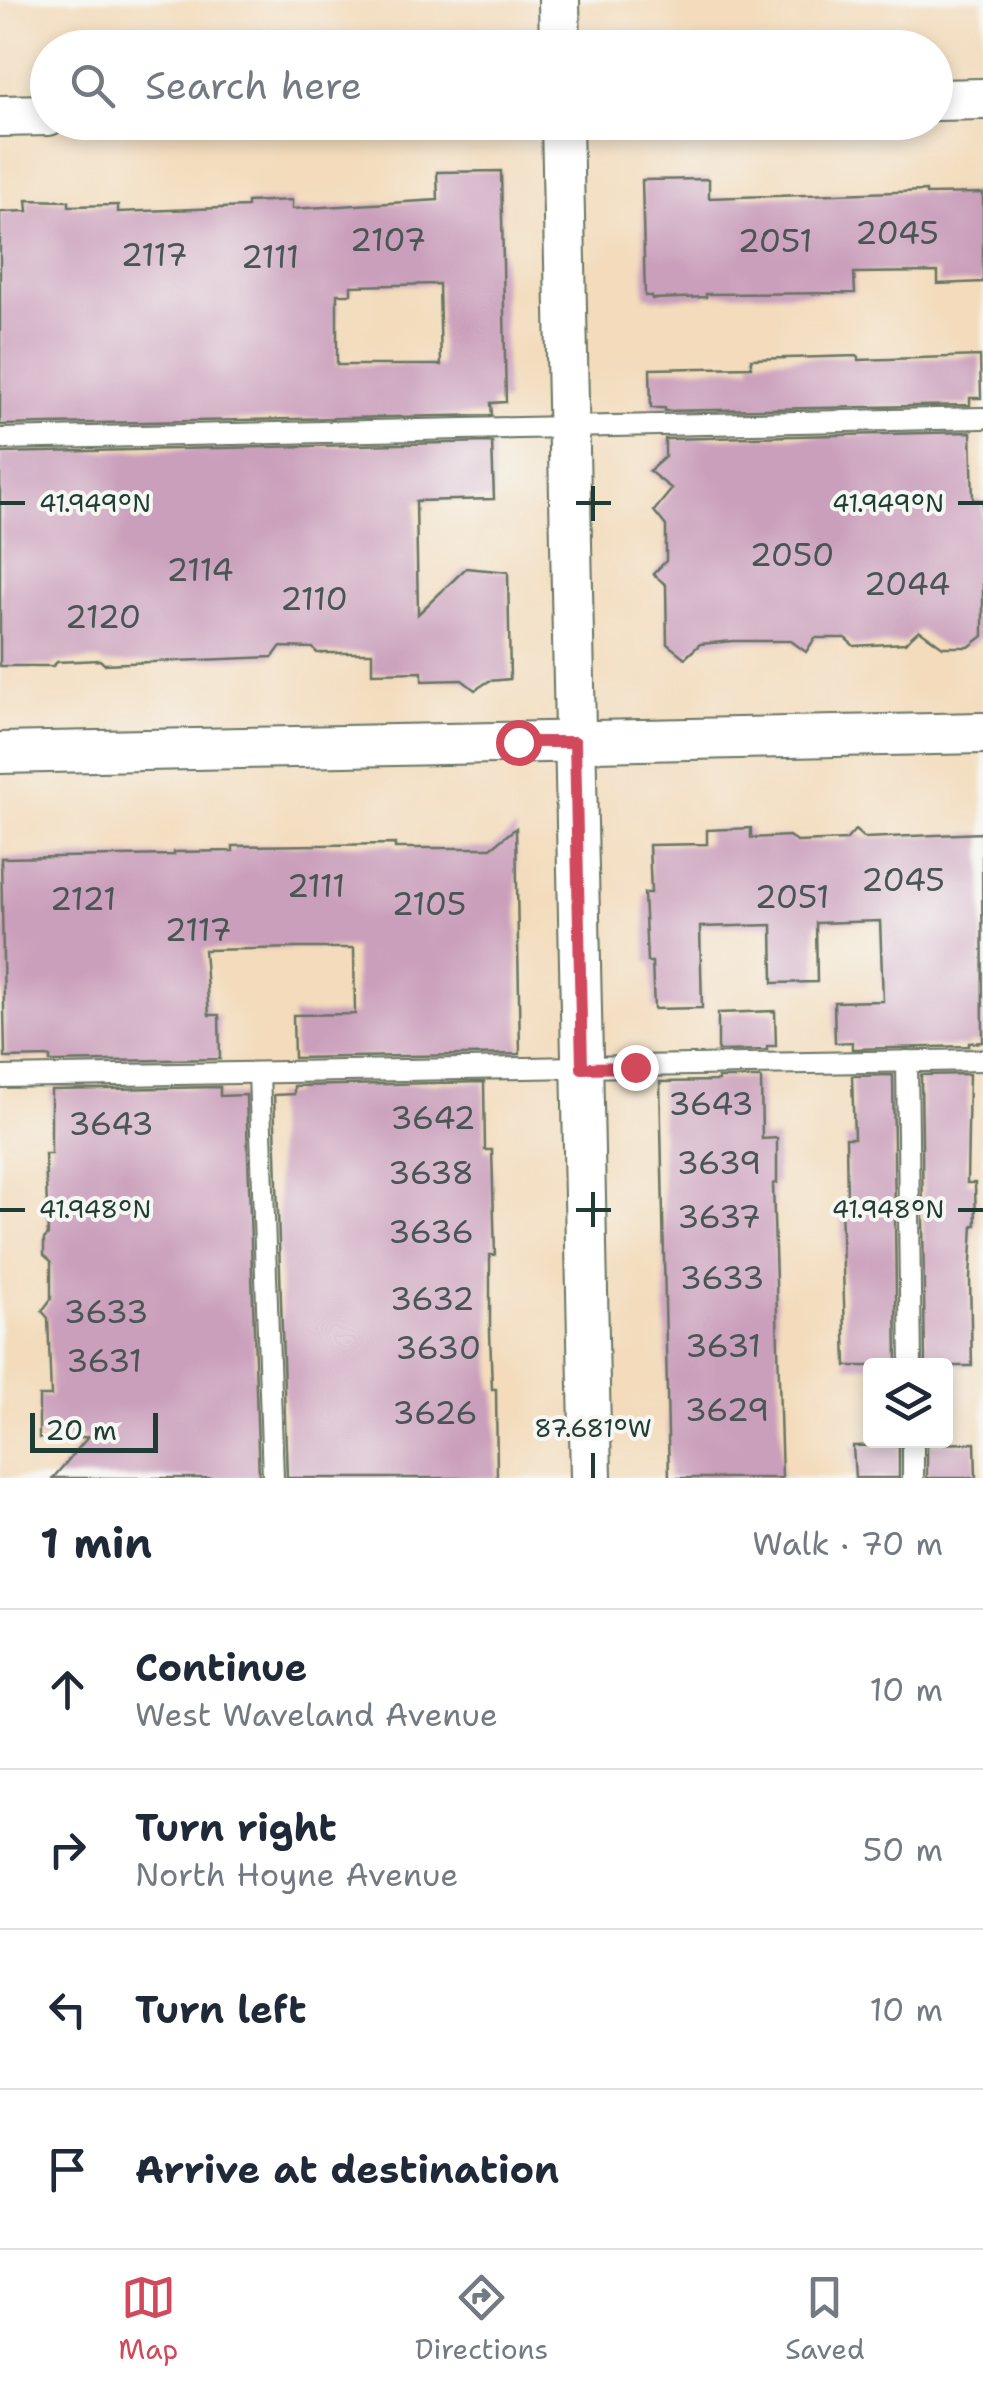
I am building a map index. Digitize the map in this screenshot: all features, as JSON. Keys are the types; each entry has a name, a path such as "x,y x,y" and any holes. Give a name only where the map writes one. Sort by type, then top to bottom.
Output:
{"street":[{"path":"559,0 560,30"},
{"path":"953,100 983,99"},
{"path":"0,116 30,115"},
{"path":"562,140 591,1478"},
{"path":"0,752 983,734"}],"lane":[{"path":"0,439 983,418"},
{"path":"0,1077 983,1060"},
{"path":"907,1061 912,1358"},
{"path":"259,1072 274,1478"},
{"path":"912,1448 913,1478"}],"building":[{"path":"501,171 506,402 491,403 492,415 0,425 0,212 28,211 27,200 69,201 69,206 118,205 118,212 247,207 247,202 292,200 292,209 438,200 437,172","holes":["439,284 441,365 337,365 337,294 351,294 351,286"]},
{"path":"709,179 709,198 926,191 983,193 983,282 938,284 938,272 854,273 855,293 706,294 652,299 645,296 642,180"},
{"path":"858,356 858,360 980,356 981,398 970,398 970,405 665,411 651,408 650,369 751,367 751,359"},
{"path":"971,432 973,500 983,500 983,636 969,647 943,647 919,630 905,643 854,646 845,638 815,638 806,652 791,641 734,641 700,644 685,658 667,644 666,585 653,574 666,561 666,526 654,511 672,489 649,471 665,457 665,439"},
{"path":"492,442 494,499 416,501 418,614 466,568 508,572 510,679 489,681 475,690 462,680 422,681 422,672 372,673 372,653 317,653 313,648 280,647 273,657 0,666 0,453"},
{"path":"516,828 520,1054 294,1058 293,1015 355,1014 354,948 297,948 204,950 209,1015 219,1015 220,1059 50,1062 50,1057 5,1058 1,858 174,855 233,851 233,846 395,844 395,848 491,848"},
{"path":"751,828 751,838 789,836 797,842 846,840 855,830 864,838 982,833 983,1042 969,1046 852,1049 852,1042 835,1043 834,1002 883,1001 880,921 816,923 817,982 773,983 772,925 700,927 702,1008 654,1009 644,893 651,893 649,845 707,844 707,830"},
{"path":"775,1011 776,1046 767,1046 767,1050 718,1051 718,1013"},
{"path":"969,1074 967,1183 975,1183 976,1225 970,1279 972,1366 953,1366 953,1358 925,1358 921,1075"},
{"path":"893,1075 897,1358 863,1358 863,1366 846,1366 841,1203 847,1203 846,1138 854,1138 852,1076"},
{"path":"718,1078 761,1078 762,1139 777,1138 777,1183 773,1184 782,1478 669,1478 660,1082 719,1081"},
{"path":"484,1082 485,1150 492,1150 495,1255 490,1255 490,1332 492,1389 496,1389 497,1478 287,1478 274,1095 294,1094 294,1086"},
{"path":"220,1087 220,1096 246,1095 259,1478 53,1478 88,1437 39,1438 39,1396 51,1396 48,1318 42,1311 51,1299 51,1261 44,1255 44,1239 48,1235 45,1154 51,1154 51,1090"},
{"path":"953,1443 975,1443 976,1478 927,1478 927,1448 953,1448"},
{"path":"853,1446 899,1448 899,1478 855,1478"}],"route":[{"path":"518,742 575,742 582,1068 635,1067"}]}
